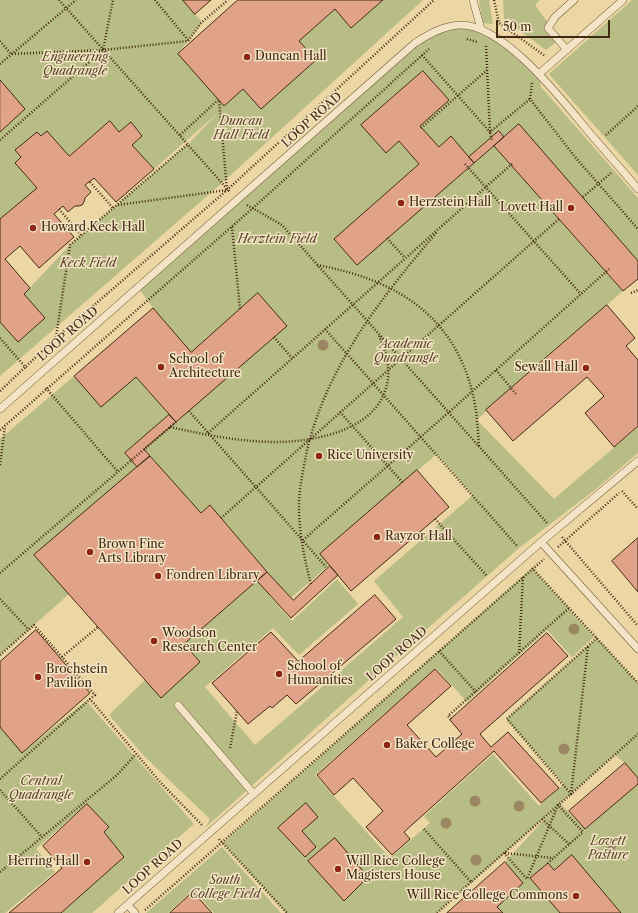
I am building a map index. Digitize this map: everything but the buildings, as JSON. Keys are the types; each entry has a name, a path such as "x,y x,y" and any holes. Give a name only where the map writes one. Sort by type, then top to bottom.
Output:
{"lane":[{"path":"473,0 481,30"},
{"path":"567,50 548,28 555,17 574,0"},
{"path":"539,74 623,0"},
{"name":"LOOP ROAD","path":"0,408 415,43 437,29 460,25 481,30 496,36 539,74 638,189"},
{"name":"LOOP ROAD","path":"118,913 541,542 638,461"},
{"path":"541,542 638,649"},
{"path":"178,705 254,794"},
{"path":"128,905 135,913"}],"path":[{"path":"59,0 188,144 227,190 238,200 282,225 479,448 565,541 638,626"},
{"path":"0,64 11,54 21,48 76,0"},
{"path":"0,140 103,50 113,0"},
{"path":"155,0 188,41"},
{"path":"11,54 103,50 188,41 202,22 228,0"},
{"path":"0,391 56,338 227,190 434,0"},
{"path":"494,0 499,23 542,53 552,64"},
{"path":"461,37 481,43 492,50"},
{"path":"0,41 11,54"},
{"path":"486,46 490,132 492,140"},
{"path":"0,430 46,388 253,208 432,47"},
{"path":"422,55 490,132"},
{"path":"422,128 487,70"},
{"path":"532,77 530,99 575,158 638,229"},
{"path":"490,132 530,99"},
{"path":"180,135 219,100 227,190"},
{"path":"597,142 638,106"},
{"path":"56,338 70,245 188,144"},
{"path":"208,433 512,163"},
{"path":"465,164 581,294"},
{"path":"583,197 619,166"},
{"path":"90,182 114,208"},
{"path":"118,205 227,190"},
{"path":"59,210 81,236"},
{"path":"221,518 559,219"},
{"path":"311,584 304,558 299,518 299,495 310,439 326,394 366,321 444,224"},
{"path":"232,226 240,309"},
{"path":"387,238 405,258"},
{"path":"317,265 355,273 391,288 418,306 439,325 446,334 465,368 472,392 479,448"},
{"path":"302,539 421,437 609,269"},
{"path":"631,293 638,290"},
{"path":"325,329 526,556 532,568 638,683"},
{"path":"170,427 210,436 254,441 282,442 330,435 352,426 369,415 377,406 387,387 388,361 377,332"},
{"path":"274,337 292,358"},
{"path":"0,338 46,388 118,472"},
{"path":"496,370 516,394"},
{"path":"189,411 326,567"},
{"path":"340,412 403,483"},
{"path":"0,573 176,422"},
{"path":"0,465 5,425"},
{"path":"142,913 223,843 532,568 627,486"},
{"path":"622,491 638,509"},
{"path":"435,520 487,576"},
{"path":"519,654 523,576"},
{"path":"0,599 29,630"},
{"path":"451,719 448,716 569,608"},
{"path":"0,655 34,625 95,695 0,779"},
{"path":"62,657 98,627"},
{"path":"571,794 507,719 597,638"},
{"path":"571,794 588,646"},
{"path":"439,651 476,692"},
{"path":"90,699 160,782 223,843 287,913"},
{"path":"227,762 237,711"},
{"path":"437,913 638,734"},
{"path":"0,872 116,775 136,754"},
{"path":"0,790 42,837"},
{"path":"504,853 527,879 558,805 583,832 548,863"},
{"path":"542,819 569,844"},
{"path":"424,829 471,882"},
{"path":"504,853 554,858"}],"green space":[{"path":"0,0 183,0 202,22 178,54 224,106 243,89 261,109 316,60 299,41 335,9 351,28 383,0 423,0 222,183 0,376 0,322 18,342 45,318 24,294 70,245 188,144 219,112 154,169 132,145 142,136 131,122 119,132 110,121 69,156 47,131 41,136 37,132 15,150 21,157 15,163 37,188 0,219 0,132 25,109 0,80"},
{"path":"479,0 489,0 493,24 483,23"},
{"path":"503,0 540,0 535,5 560,39 546,50 504,19"},
{"path":"632,0 638,0 638,175 549,74"},
{"path":"464,26 481,29 539,74 541,87 638,198 638,261 519,125 504,137 499,131 469,157 451,137 439,147 420,126 449,100 423,71 361,125 386,153 399,141 419,164 334,240 357,264 494,146 623,291 511,388 477,420 554,499 638,427 638,453 596,489 519,548 378,672 205,828 210,819 144,756 109,715 145,680 200,662 184,644 257,581 292,621 337,579 358,604 299,655 273,628 205,687 255,745 403,617 374,581 473,495 437,454 320,554 329,565 291,598 211,506 201,513 144,449 286,326 258,294 191,352 153,308 138,287 415,43 437,29"},
{"path":"74,376 136,377 169,415 126,453 137,468 69,594 0,655 0,439"},
{"name":"Lovett Pasture","path":"532,568 594,637 572,657 547,630 467,702 436,668 315,775 390,858 430,823 424,816 493,754 539,806 564,784 506,719 597,638 638,683 638,778 625,763 615,755 560,803 585,829 638,784 638,913 621,913 572,855 554,870 548,863 530,878 560,913 503,913 497,907 523,883 505,862 555,808 437,913 286,913 223,843"},
{"name":"Central Quadrangle","path":"86,701 194,824 92,913 61,913 124,857 104,832 109,827 87,804 36,849 55,872 5,913 0,913 0,727 23,752"},
{"name":"South College Field","path":"222,847 281,913 214,913 193,890 168,913 146,913"}],"place":[{"name":"Duncan Hall","path":"247,57"},
{"name":"Herzstein Hall","path":"401,203"},
{"name":"Lovett Hall","path":"571,208"},
{"name":"Howard Keck Hall","path":"33,228"},
{"name":"School of Architecture","path":"161,367"},
{"name":"Sewall Hall","path":"586,368"},
{"name":"Rice University","path":"319,456"},
{"name":"Rayzor Hall","path":"377,537"},
{"name":"Brown Fine Arts Library","path":"90,552"},
{"name":"Fondren Library","path":"158,576"},
{"name":"Woodson Research Center","path":"154,641"},
{"name":"School of Humanities","path":"279,674"},
{"name":"Brochstein Pavilion","path":"38,677"},
{"name":"Baker College","path":"387,745"},
{"name":"Herring Hall","path":"87,862"},
{"name":"Will Rice College Magisters House","path":"338,869"},
{"name":"Will Rice College Commons","path":"576,896"}],"park label":[{"name":"Engineering Quadrangle","path":"75,65"},
{"name":"Duncan Hall Field","path":"241,129"},
{"name":"Herztein Field","path":"277,240"},
{"name":"Keck Field","path":"88,264"},
{"name":"Academic Quadrangle","path":"406,352"}]}
